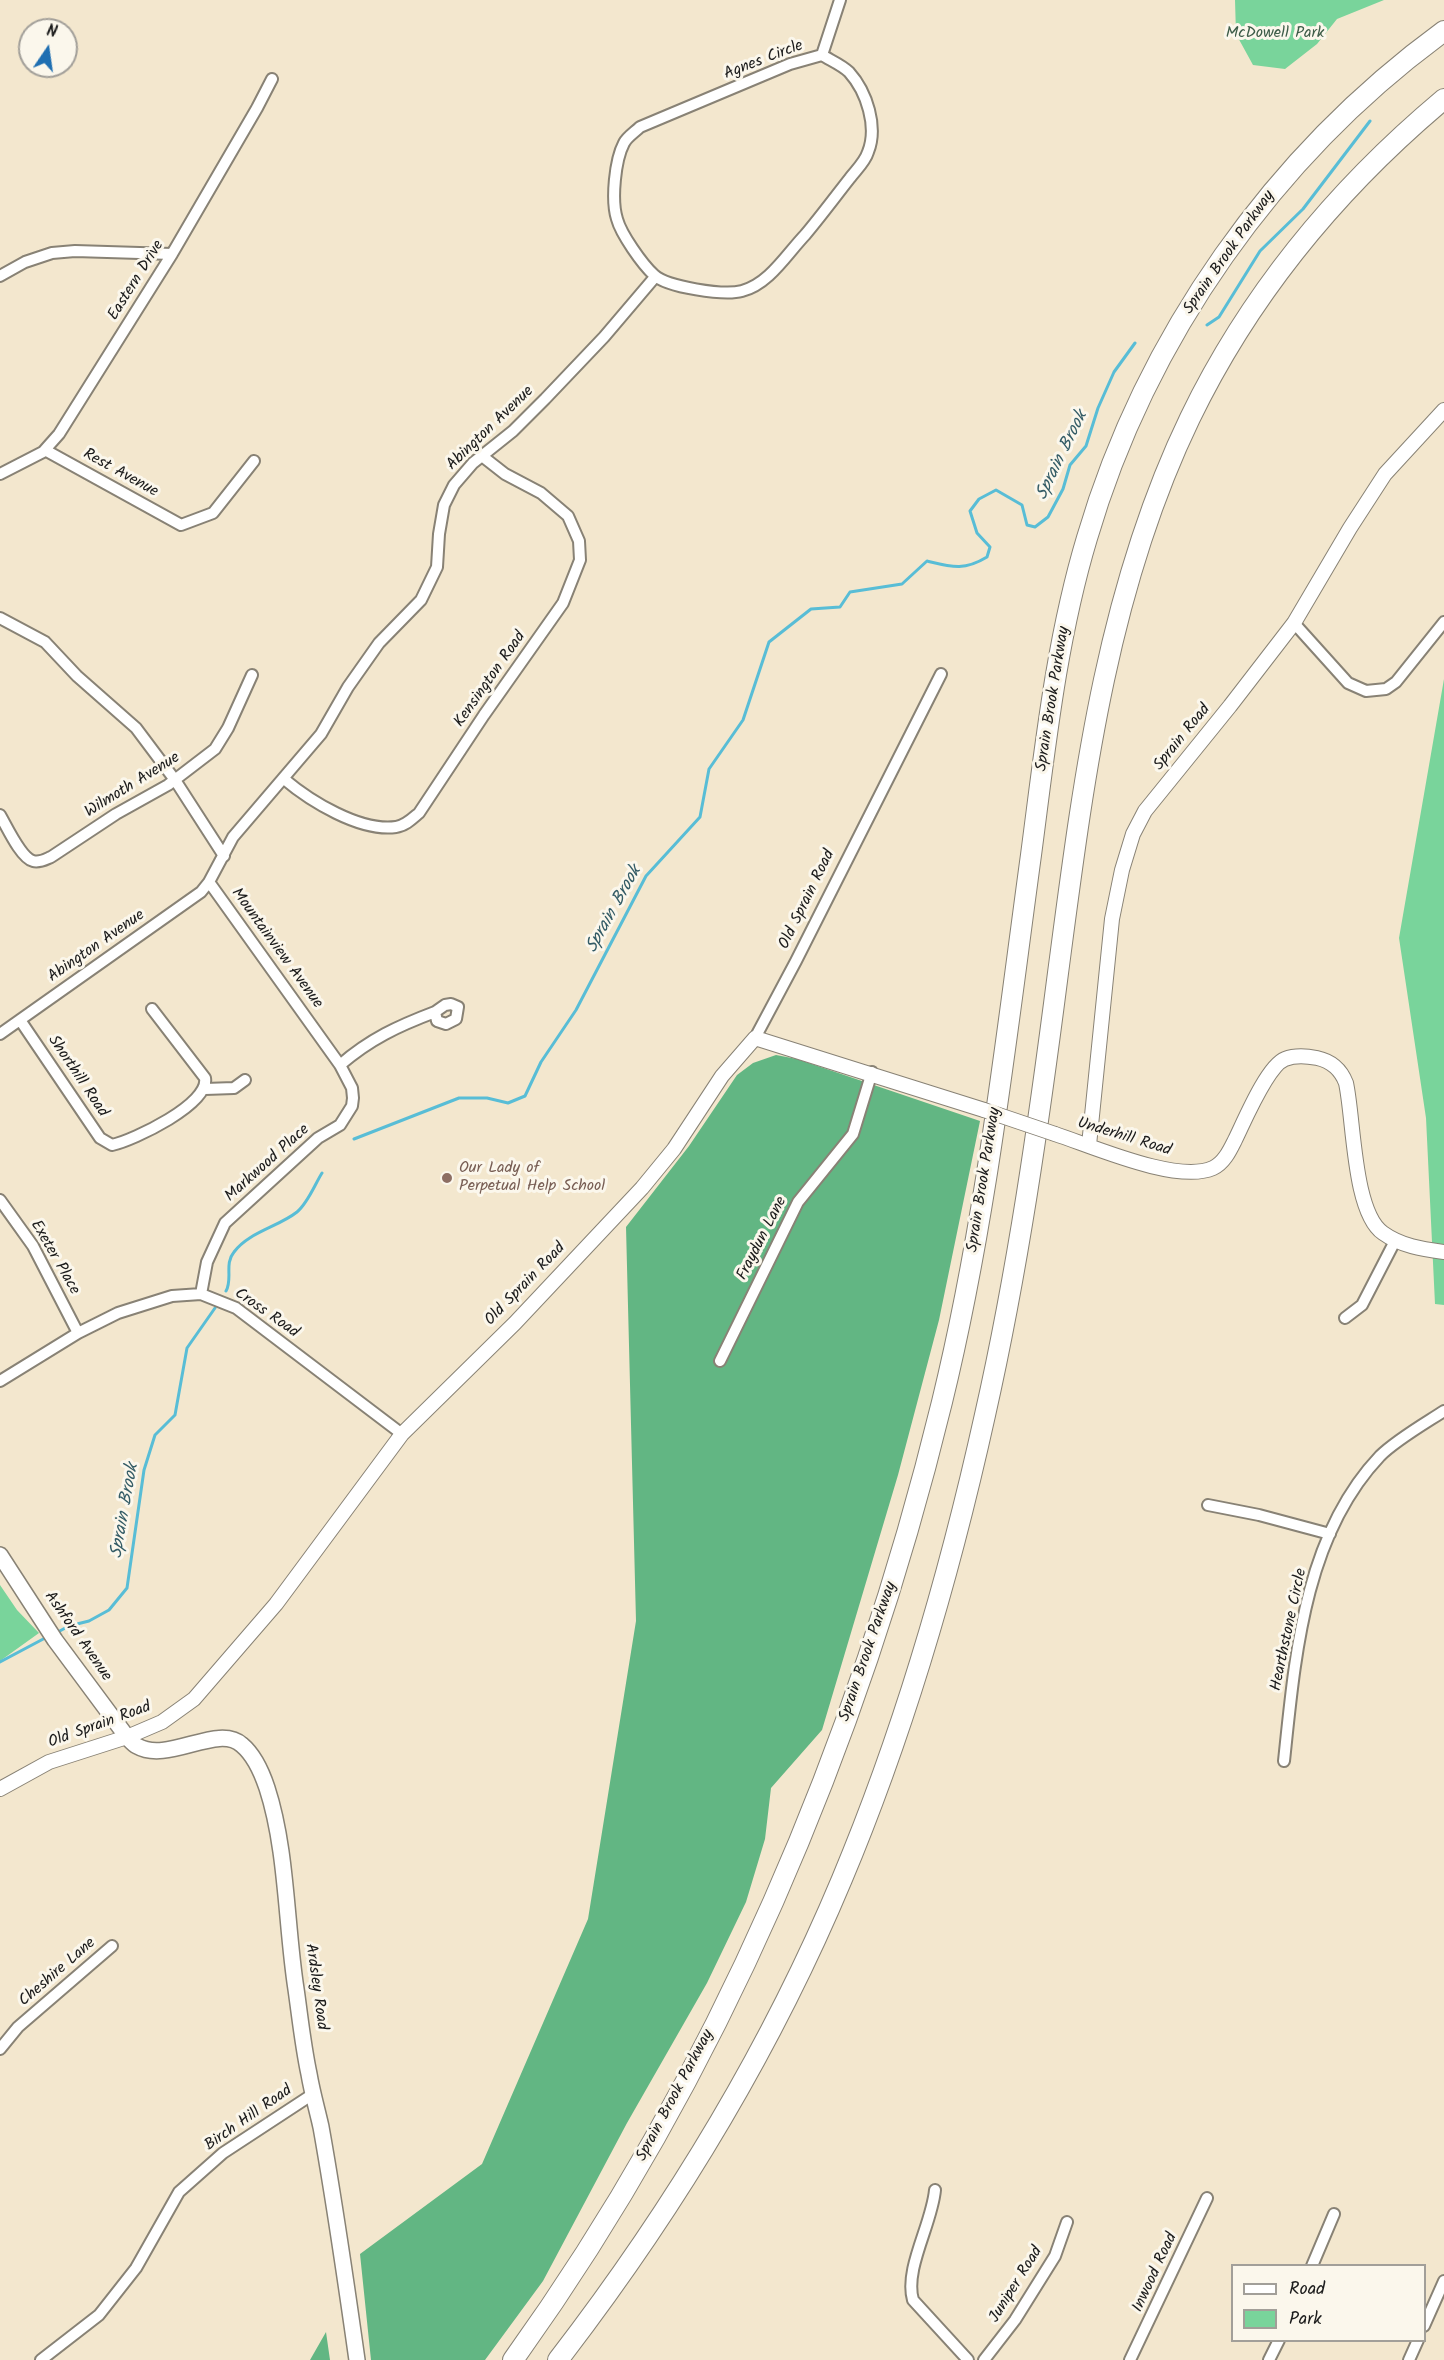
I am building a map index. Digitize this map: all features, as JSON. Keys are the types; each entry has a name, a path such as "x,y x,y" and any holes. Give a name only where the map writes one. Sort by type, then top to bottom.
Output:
{"highway":[{"name":"Sprain Brook Parkway","path":"513,2360 570,2277 621,2196 725,2003 770,1907 815,1802 856,1694 892,1586 933,1439 971,1271 994,1126 1060,650 1086,540 1111,467 1158,363 1196,297 1239,234 1287,175 1340,119 1397,68 1444,31"},
{"path":"558,2360 620,2276 679,2190 774,2024 851,1859 885,1770 918,1670 964,1504 1013,1279 1036,1137 1079,823 1098,710 1124,598 1160,488 1207,384 1268,287 1339,198 1393,144 1444,99"}],"main road":[{"name":"Ashford Avenue","path":"0,1555 51,1634 127,1737"},
{"name":"Ardsley Road","path":"127,1737 137,1746 152,1751 172,1750 214,1739 229,1738 240,1743 256,1764 267,1787 276,1825 292,1965 341,2247 357,2360"}],"street":[{"path":"822,55 840,0"},
{"name":"Agnes Circle","path":"822,55 848,71 863,92 872,124 872,141 868,154 821,217 762,283 741,292 721,293 688,287 655,277 638,256 616,218 616,178 625,141 640,127 790,64 822,55"},
{"name":"Eastern Drive","path":"0,474 45,450 60,434 172,254 272,79"},
{"path":"0,276 25,262 52,253 75,251 172,254"},
{"name":"Abington Avenue","path":"224,856 233,837 321,734 348,687 379,643 422,600 437,567 444,505 454,485 482,456 545,399 604,337 655,277"},
{"name":"Sprain Road","path":"1089,1146 1112,919 1132,834 1145,811 1294,623 1385,474 1444,410"},
{"name":"Rest Avenue","path":"45,450 181,525 213,513 254,461"},
{"name":"Kensington Road","path":"284,778 300,792 359,823 381,828 398,827 409,822 419,813 484,715 563,603 580,560 579,541 574,526 568,516 541,493 505,474 482,456"},
{"path":"0,618 45,642 76,676 110,703 136,728 175,780 224,856"},
{"path":"1294,623 1348,683 1366,691 1386,689 1396,682 1444,622"},
{"name":"Old Sprain Road","path":"0,1789 49,1762 127,1737 162,1722 194,1700 276,1604 402,1434 528,1309 642,1188 674,1149 722,1076 755,1038 940,674"},
{"name":"Wilmoth Avenue","path":"0,815 25,857 34,862 51,857 175,780 215,748 228,728 252,675"},
{"name":"Mountainview Avenue","path":"224,856 209,882 340,1065"},
{"name":"Abington Avenue","path":"0,1034 201,892 209,882"},
{"path":"152,1009 205,1078 205,1089 234,1088 245,1080"},
{"path":"340,1065 362,1046 399,1025 435,1012"},
{"name":"Shorthill Road","path":"20,1020 99,1138 112,1145 127,1142 187,1107 200,1097 205,1089"},
{"name":"Underhill Road","path":"755,1038 872,1073 1159,1168 1194,1174 1221,1163 1231,1148 1263,1083 1279,1062 1298,1056 1324,1059 1342,1072 1346,1083 1360,1184 1369,1219 1380,1232 1400,1244 1444,1252"},
{"name":"Markwood Place","path":"201,1294 207,1262 225,1223 318,1138 340,1125 352,1106 352,1088 340,1065"},
{"name":"Fraydun Lane","path":"720,1361 798,1202 853,1134 872,1073"},
{"name":"Exeter Place","path":"0,1200 33,1246 78,1333"},
{"path":"1345,1318 1362,1305 1395,1240"},
{"name":"Cross Road","path":"0,1381 78,1333 128,1310 172,1296 201,1294 236,1308 402,1434"},
{"name":"Hearthstone Circle","path":"1284,1761 1292,1683 1305,1611 1315,1573 1330,1534 1348,1497 1381,1455 1444,1412"},
{"path":"1208,1505 1259,1515 1330,1534"},
{"name":"Cheshire Lane","path":"0,2049 18,2027 111,1946"},
{"name":"Birch Hill Road","path":"41,2360 99,2315 136,2268 179,2192 223,2153 313,2094"},
{"path":"935,2190 909,2288 913,2300 968,2360"},
{"name":"Inwood Road","path":"1130,2360 1148,2327 1207,2198"},
{"path":"1312,2264 1334,2214"},
{"name":"Juniper Road","path":"984,2360 1015,2320 1055,2256 1067,2222"},
{"path":"1426,2324 1444,2281"},
{"path":"1269,2360 1278,2342"},
{"path":"1408,2360 1417,2342"}],"green space":[{"name":"McDowell Park","path":"1235,0 1384,0 1337,19 1317,44 1285,69 1253,65 1236,34"},
{"path":"1444,679 1444,1305 1435,1304 1426,1118 1399,938"},
{"path":"776,1055 797,1059 980,1121 939,1320 898,1475 822,1730 771,1788 765,1839 746,1902 707,1983 627,2123 543,2281 485,2360 371,2360 360,2254 482,2164 588,1919 636,1621 626,1227 689,1146 737,1075 753,1063"},
{"path":"0,1585 17,1610 39,1633 0,1661"},
{"path":"326,2332 330,2360 310,2360"}],"waterway":[{"name":"Sprain Brook","path":"1207,325 1219,317 1260,251 1303,209 1370,121"},
{"name":"Sprain Brook","path":"354,1139 459,1098 487,1098 508,1103 525,1096 541,1062 576,1010 646,876 700,817 709,769 743,720 769,642 811,609 840,607 850,592 902,584 927,561 964,566 987,557 990,547 977,533 970,511 979,499 996,490 1022,505 1027,525 1035,527 1048,517 1063,489 1070,465 1086,446 1098,408 1114,372 1135,343"},
{"name":"Sprain Brook","path":"226,1291 230,1261 234,1252 248,1239 297,1212 308,1199 322,1173"},
{"name":"Sprain Brook","path":"56,1633 69,1626 89,1621 109,1610 127,1588 144,1470 155,1435 175,1415 187,1348 215,1308"},
{"name":"Sprain Brook","path":"0,1662 47,1637"}],"place":[{"name":"Our Lady of Perpetual Help School","path":"447,1178"}]}
